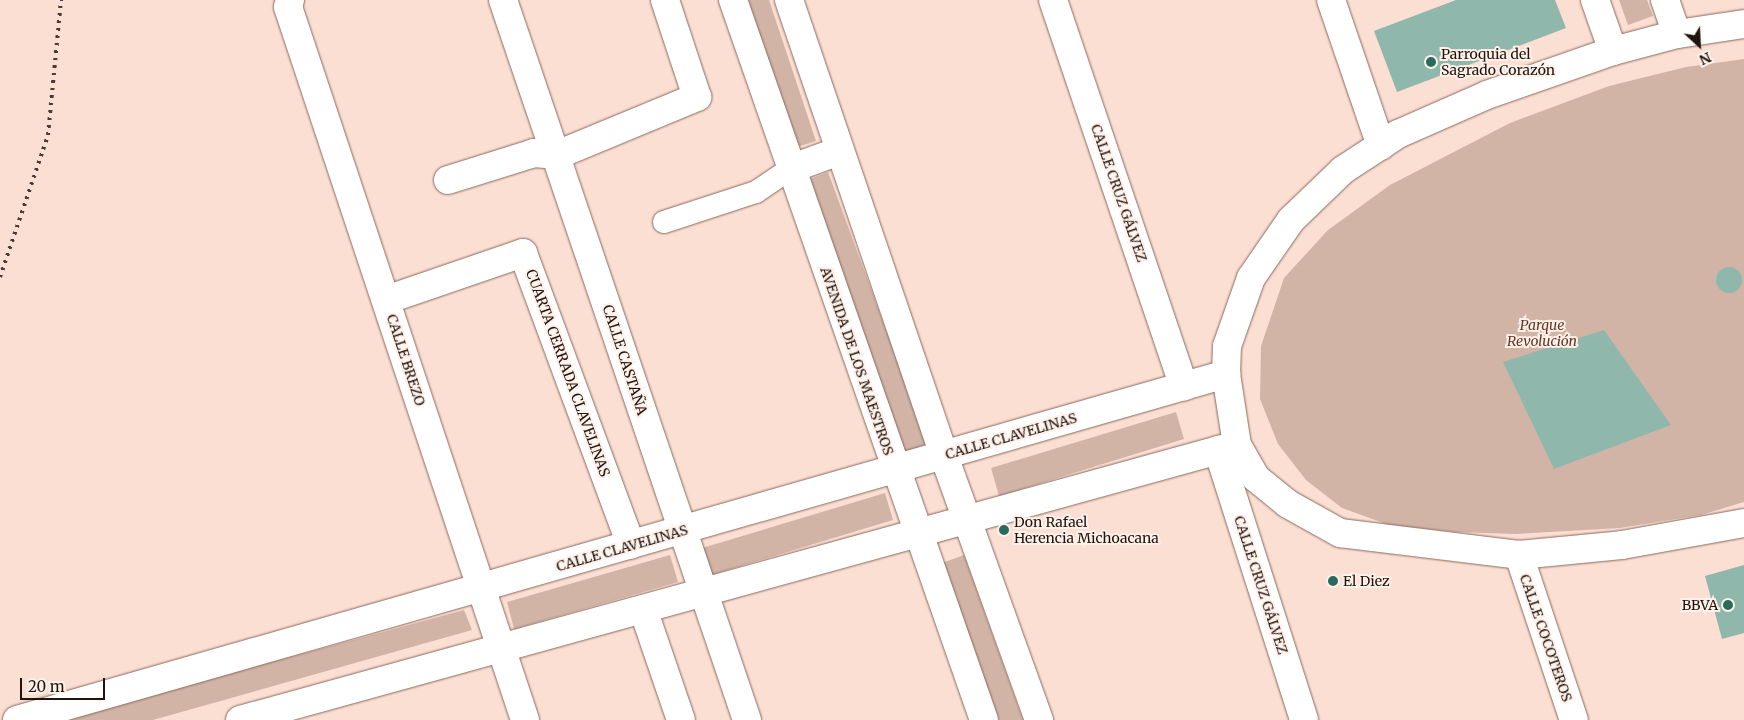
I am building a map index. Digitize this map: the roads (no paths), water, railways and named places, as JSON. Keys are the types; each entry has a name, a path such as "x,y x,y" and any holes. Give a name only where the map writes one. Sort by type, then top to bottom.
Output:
{"street":[{"name":"CALLE BREZO","path":"290,0 288,7 525,720"},
{"name":"CALLE CASTAÑA","path":"503,0 557,155 681,531 747,720"},
{"path":"448,180 534,153 557,155 697,97 665,0"},
{"name":"AVENIDA DE LOS MAESTROS","path":"733,0 895,470 984,720"},
{"path":"789,0 944,456 1039,720"},
{"name":"CALLE CRUZ GÁLVEZ","path":"1053,0 1184,386"},
{"path":"1331,0 1381,146"},
{"path":"1595,0 1613,51"},
{"path":"1666,0 1677,34"},
{"path":"1744,24 1677,34 1613,51 1487,95 1398,134 1343,170 1291,220 1252,278 1226,346 1227,448 1256,478 1288,504 1340,533 1519,555 1622,546 1744,523"},
{"path":"664,222 756,192 790,168 839,151"},
{"name":"CUARTA CERRADA CLAVELINAS","path":"386,300 523,253 631,545"},
{"name":"CALLE CLAVELINAS","path":"17,720 1226,374"},
{"path":"240,720 297,712 501,648 919,533 968,522 1227,448"},
{"name":"CALLE CRUZ GÁLVEZ","path":"1227,448 1304,720"},
{"name":"CALLE COCOTEROS","path":"1519,555 1574,720"},
{"path":"643,609 680,720"}],"railway":[{"path":"0,277 48,135 61,0"}],"place":[{"name":"Parroquia del Sagrado Corazón","path":"1431,62"},
{"name":"Don Rafael Herencia Michoacana","path":"1004,530"},
{"name":"El Diez","path":"1333,581"},
{"name":"BBVA","path":"1728,605"}],"park label":[{"name":"Parque Revolución","path":"1542,334"}]}
